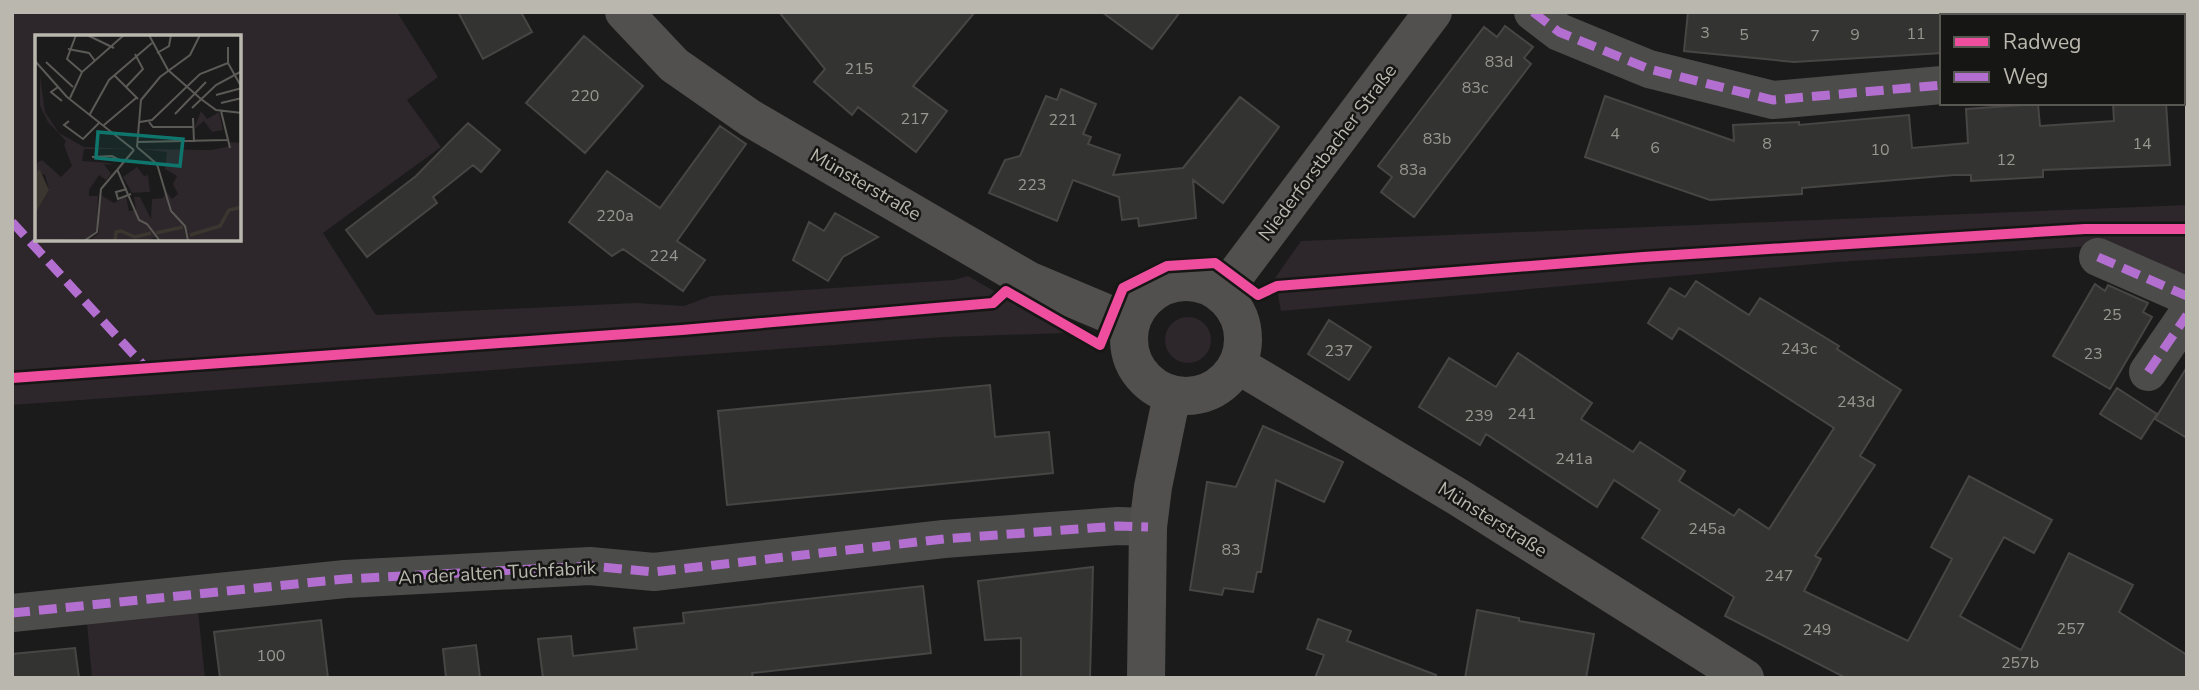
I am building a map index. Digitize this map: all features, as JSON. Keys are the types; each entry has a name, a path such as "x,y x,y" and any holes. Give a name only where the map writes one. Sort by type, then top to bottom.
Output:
{"street":[{"name":"Münsterstraße","path":"624,12 674,65 750,118 1028,280 1130,323"},
{"name":"Niederforstbacher Straße","path":"1222,293 1433,12"},
{"path":"1532,12 1559,32 1648,69 1773,100 1940,85"},
{"path":"2098,257 2187,296"},
{"path":"1199,282 1222,293 1237,308 1243,327 1243,345 1238,365 1226,381 1211,392 1192,397 1172,395 1151,385 1136,367 1129,344 1130,323 1140,303 1154,291 1172,284 1199,282"},
{"path":"2148,372 2187,315"},
{"name":"Münsterstraße","path":"1238,365 1458,497 1745,678"},
{"path":"1146,678 1148,527 1172,395"},
{"name":"An der alten Tuchfabrik","path":"12,613 345,579 590,566 654,572 944,540 1118,526 1148,527"}],"shaded area":[{"path":"12,12 397,12 438,77 407,100 441,147 323,233 376,315 635,303 684,306 711,296 954,280 968,276 1066,333 944,337 12,405"},
{"path":"2187,205 2187,275 2110,245 1837,262 1281,311 1275,278 1301,241"},
{"path":"1188,317 1205,323 1211,340 1205,357 1188,363 1171,357 1165,340 1171,323"},
{"path":"198,611 205,678 92,678 87,623"}],"building":[{"path":"458,12 521,12 532,32 483,59"},
{"path":"779,12 975,12 913,86 947,111 916,152 858,107 852,115 814,82 825,69"},
{"path":"1102,12 1180,12 1152,49"},
{"path":"1688,12 1942,12 1940,53 1794,62 1684,51"},
{"path":"1505,26 1533,47 1524,58 1531,64 1414,217 1381,192 1392,177 1378,166 1484,27 1497,37"},
{"path":"584,36 643,86 585,153 526,103"},
{"path":"1061,89 1096,104 1083,134 1091,137 1088,144 1120,155 1113,175 1183,168 1240,97 1279,127 1223,203 1193,180 1196,218 1139,226 1138,218 1122,220 1119,197 1073,180 1057,221 989,193 1005,160 1020,156 1046,96 1057,100"},
{"path":"1605,96 1734,141 1733,125 1799,122 1799,125 1909,115 1912,148 1968,143 1966,109 2038,105 2040,126 2114,121 2113,105 2166,105 2170,165 2043,170 2043,177 1971,181 1971,175 1954,175 1802,188 1802,194 1710,200 1585,157"},
{"path":"468,123 500,150 481,172 473,165 433,197 437,203 367,257 346,230 416,176"},
{"path":"720,126 746,144 677,241 705,260 683,291 623,249 612,256 569,222 607,171 660,208"},
{"path":"835,213 878,237 843,257 828,281 793,260 809,222 824,231"},
{"path":"1696,281 1749,315 1760,298 1839,346 1837,349 1901,390 1860,456 1875,465 1815,556 1821,559 1804,591 1908,641 1952,559 1931,547 1969,476 2052,520 2034,553 2004,537 1960,616 2021,650 2069,553 2133,585 2119,612 2187,655 2187,678 1846,678 1725,616 1734,597 1642,538 1660,510 1614,480 1597,507 1486,434 1480,445 1419,407 1449,358 1496,387 1518,353 1592,403 1581,419 1633,452 1640,442 1685,471 1679,481 1734,516 1739,509 1769,529 1834,428 1679,328 1672,339 1648,323 1670,288 1685,297"},
{"path":"2095,284 2105,291 2108,285 2148,303 2143,312 2152,317 2110,389 2053,356"},
{"path":"1329,320 1371,347 1349,380 1308,354"},
{"path":"2187,367 2187,438 2155,419"},
{"path":"990,385 995,437 1049,432 1053,473 727,505 718,411"},
{"path":"2117,388 2157,414 2141,439 2100,414"},
{"path":"1263,426 1343,462 1324,502 1276,480 1261,572 1257,572 1253,592 1224,588 1222,595 1190,590 1207,482 1236,487"},
{"path":"1093,567 1090,678 1021,678 1021,638 985,640 978,581"},
{"path":"923,586 931,653 752,673 753,678 543,678 538,639 571,636 573,656 637,649 634,628 684,623 683,613"},
{"path":"1477,610 1519,618 1519,621 1594,634 1586,678 1465,678"},
{"path":"1318,619 1351,631 1347,641 1436,675 1436,678 1315,678 1324,655 1307,649"},
{"path":"321,620 328,678 220,678 214,632"},
{"path":"476,645 480,678 446,678 443,649"},
{"path":"75,648 79,678 12,678 12,654"}],"marked path":[{"path":"1533,12 1559,32 1649,69 1773,100 1940,85"},
{"path":"12,222 146,368"},
{"path":"2098,257 2187,296"},
{"path":"2148,372 2187,315"},
{"path":"12,613 345,579 590,566 654,572 944,539 1118,526 1148,527"}],"cycle path":[{"path":"12,378 682,330 993,303 1006,291 1100,345 1123,288 1167,266 1215,263 1258,295 1277,286 1643,257 2085,229 2187,229"}]}
